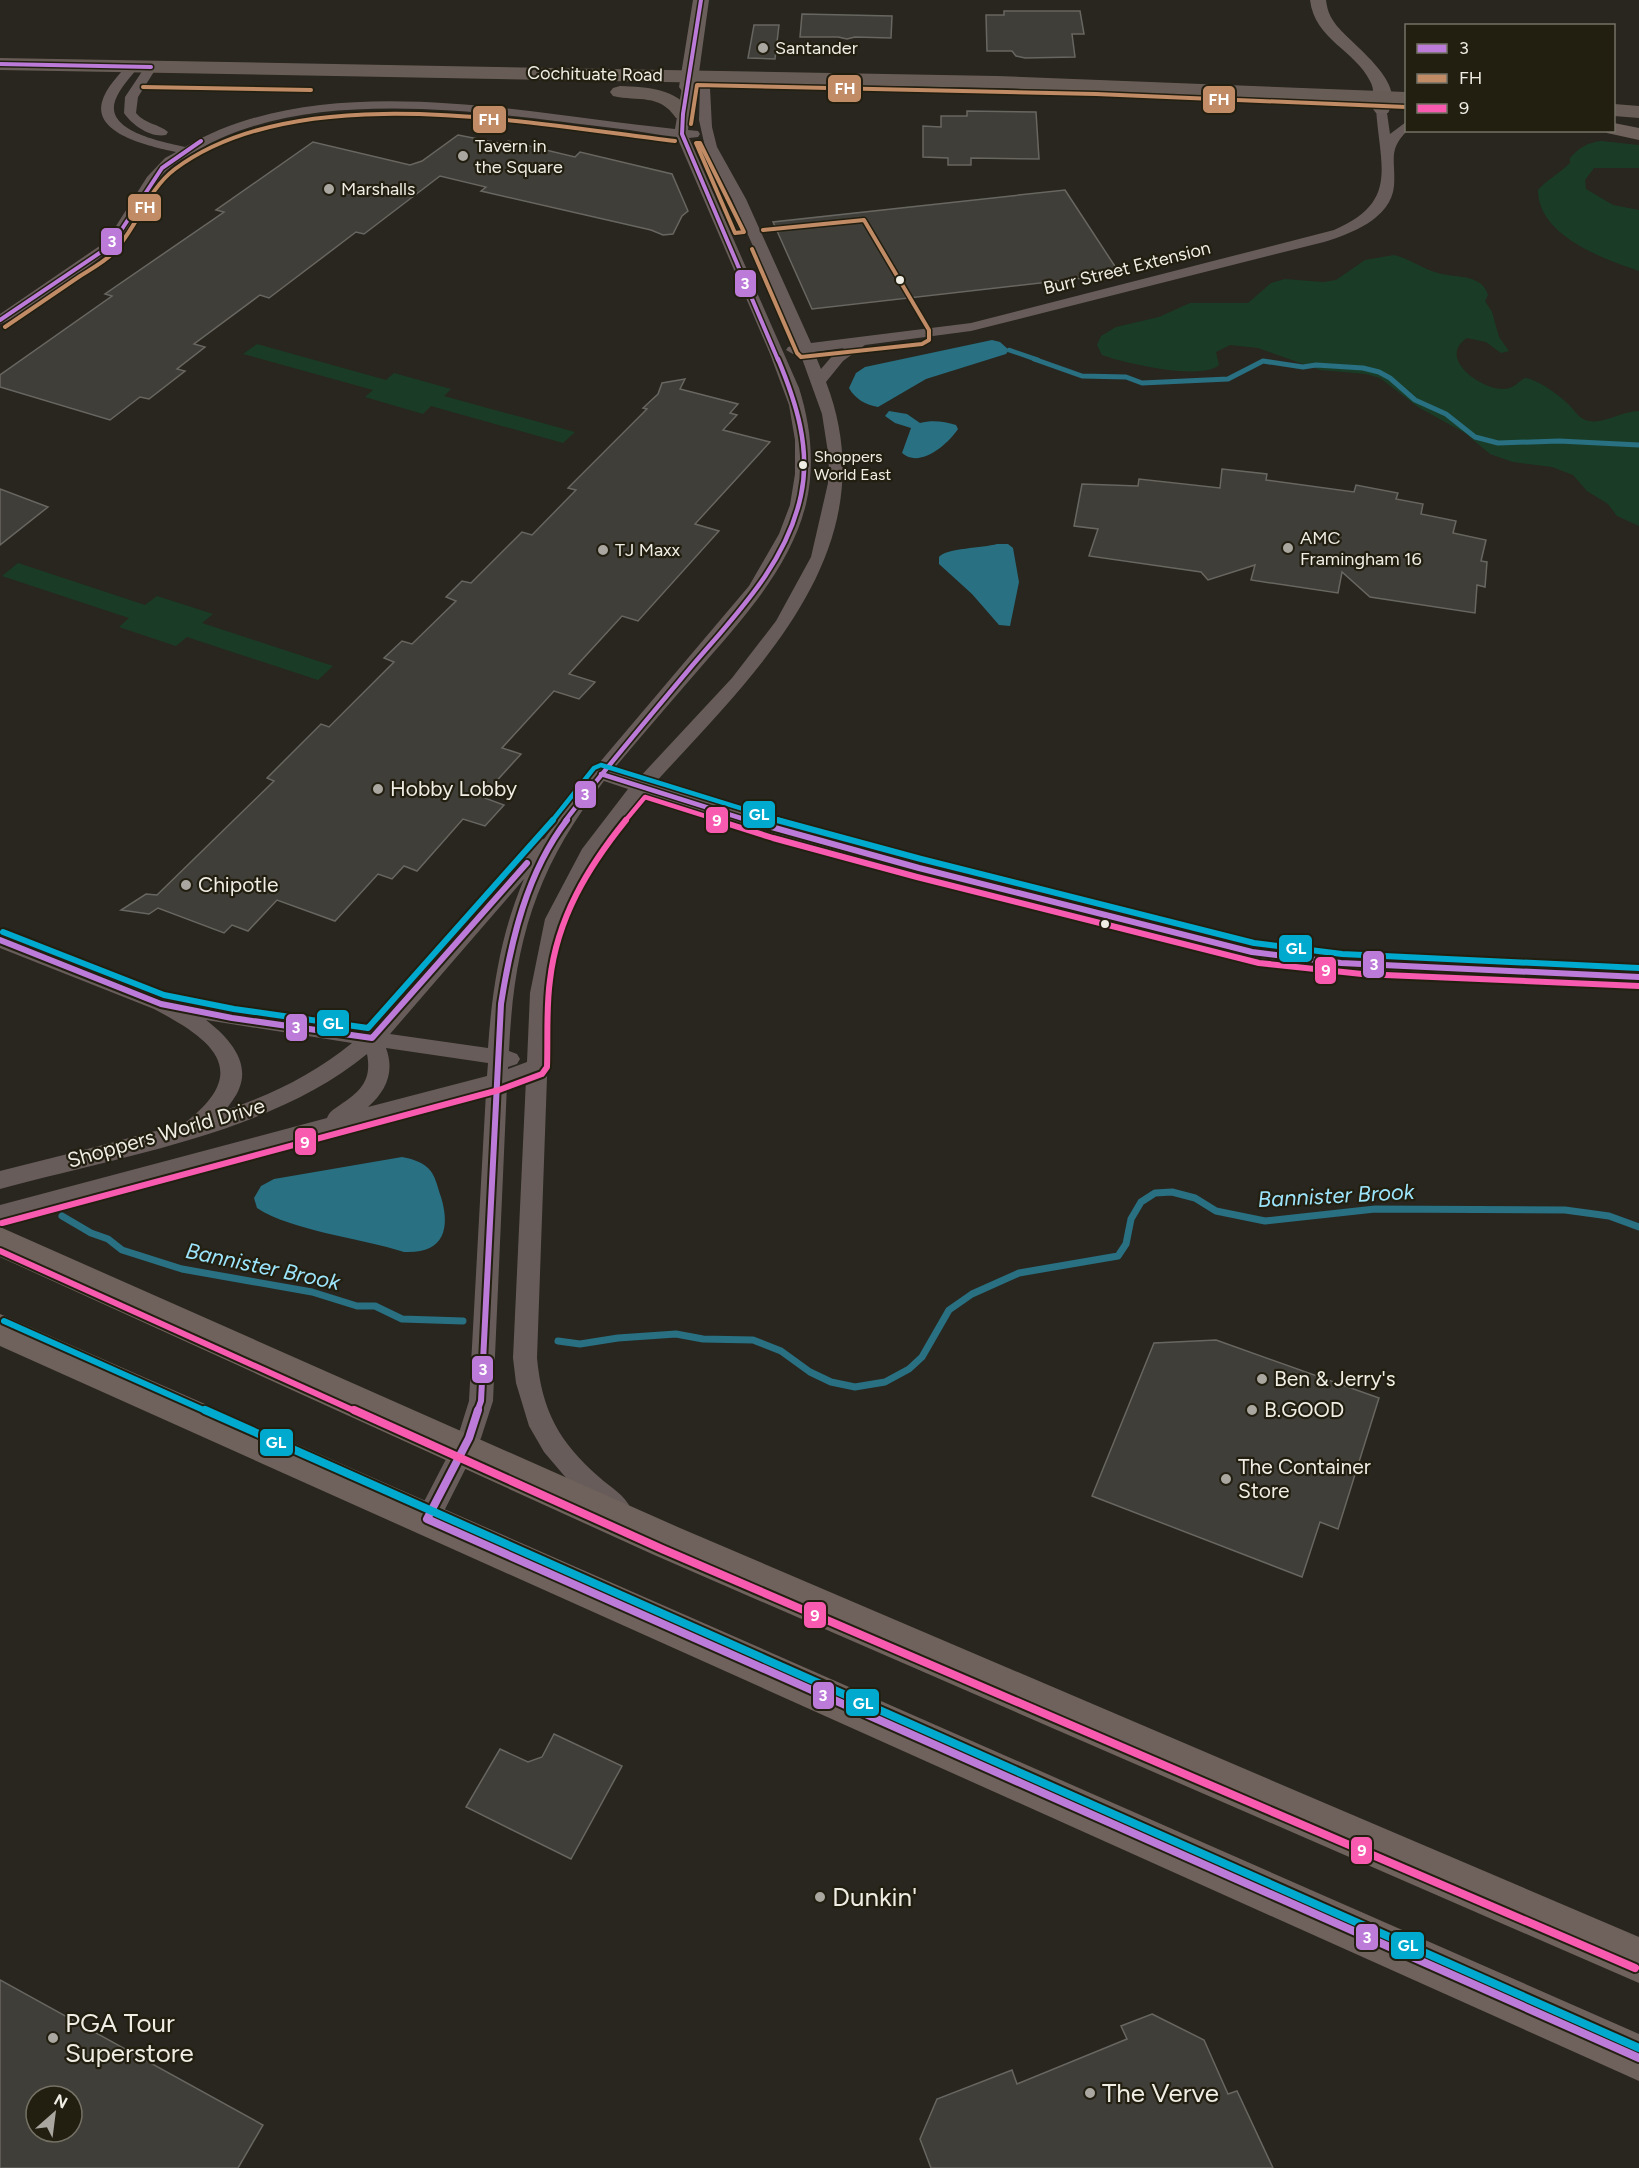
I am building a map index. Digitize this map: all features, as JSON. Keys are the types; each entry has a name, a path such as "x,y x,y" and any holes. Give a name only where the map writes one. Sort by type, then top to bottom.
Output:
{"highway":[{"path":"1615,129 1639,134"},
{"path":"0,1241 666,1541 1639,1960"},
{"path":"0,1329 1639,2058"}],"main road":[{"name":"Cochituate Road","path":"0,64 137,72 498,84 694,84"},
{"name":"Cochituate Road","path":"0,76 137,72 694,84 1093,97 1382,103 1405,98"},
{"path":"498,84 648,94 672,102 680,108 683,114"},
{"name":"Cochituate Road","path":"1382,103 1405,109"},
{"path":"1615,110 1639,112"},
{"path":"1615,120 1639,122"}],"street":[{"path":"666,1541 615,1507 572,1468 543,1432 529,1394 525,1358 541,974 555,919 586,859 608,827 769,644 795,607 815,567 831,518 837,473 834,428 820,380 740,201 706,134 694,84 701,0"},
{"path":"1327,2 1321,19 1333,29 1378,80 1382,103"},
{"path":"137,72 129,100 130,115 146,127 201,141"},
{"path":"137,72 106,106 112,122 134,136 185,151"},
{"name":"Shoppers World Drive","path":"426,1519 463,1451 479,1413 483,1389 503,984 518,922 547,850 573,812 601,774 747,602 771,568 790,530 803,484 803,441 795,400 682,134 683,114 694,84"},
{"name":"Burr Street Extension","path":"776,352 980,326 1329,237 1353,227 1370,215 1386,192 1382,103"},
{"path":"0,320 106,248 118,234 162,168 201,141 261,118 334,108 446,109 682,134 706,134"},
{"path":"556,119 652,141 680,152 695,163"},
{"path":"1385,154 1394,137 1405,128"},
{"path":"820,380 838,358 864,342"},
{"path":"601,774 775,829 919,868 1252,952 1351,964 1639,977"},
{"name":"Shoppers World Drive","path":"0,1180 241,1115 286,1096 339,1066 372,1038 573,812"},
{"path":"0,940 161,1004 207,1030 228,1053 233,1065 232,1080 221,1103 186,1131"},
{"path":"161,1004 232,1018 372,1038 538,1066"},
{"path":"304,1133 346,1112 366,1098 376,1086 381,1065 372,1038"},
{"name":"Shoppers World Drive","path":"0,1214 497,1081 538,1066"}],"green space":[{"path":"1601,141 1639,145 1639,168 1594,168 1585,180 1586,189 1613,205 1639,210 1639,271 1608,260 1575,243 1549,220 1541,206 1538,190 1570,163 1570,158 1581,148"},
{"path":"1394,255 1432,271 1472,279 1485,289 1488,295 1485,301 1492,312 1499,337 1509,351 1501,353 1486,342 1467,338 1459,346 1457,355 1459,363 1475,379 1485,385 1505,389 1525,378 1530,379 1554,392 1580,417 1589,421 1601,421 1639,411 1639,526 1617,516 1608,504 1587,491 1573,475 1552,467 1513,462 1490,454 1465,433 1418,407 1380,378 1366,374 1320,370 1258,348 1230,345 1216,352 1219,365 1210,369 1180,371 1162,369 1102,355 1097,345 1101,336 1116,327 1159,317 1190,303 1248,303 1271,283 1285,279 1323,282 1336,280 1365,260"},
{"path":"257,344 386,380 394,373 451,389 444,396 575,432 563,443 431,406 423,414 365,397 373,390 243,354"},
{"path":"18,563 145,605 157,596 213,614 202,623 333,666 318,680 187,637 176,646 119,627 129,618 2,576"}],"water":[{"path":"992,340 1000,342 1009,350 1006,354 926,379 878,407 861,401 849,388 856,373 865,367"},
{"path":"889,411 907,414 920,423 942,422 956,425 958,429 933,453 917,458 909,457 902,453 911,428 895,423 885,416"},
{"path":"1008,544 1013,548 1019,582 1010,626 999,625 972,594 939,564 939,557 943,554"},
{"path":"402,1157 416,1161 431,1171 441,1197 444,1209 444,1229 441,1238 428,1249 404,1252 289,1223 257,1208 254,1198 261,1186 274,1179"}],"building":[{"path":"1004,11 1080,11 1084,34 1072,34 1075,57 1025,58 1016,56 1012,51 987,51 986,15 1004,15"},
{"path":"802,14 892,16 891,38 800,37"},
{"name":"Santander","path":"754,25 779,25 775,59 748,58"},
{"path":"967,111 1036,112 1039,159 971,158 971,165 948,165 948,158 923,157 923,126 941,127 941,116 967,116"},
{"path":"458,135 504,144 508,141 575,157 580,152 672,174 688,211 682,216 673,234 663,235 651,230 481,191 486,187 440,176 364,234 356,232 269,298 260,295 194,344 205,347 177,369 185,371 149,399 140,397 110,420 0,387 0,375 112,296 105,294 224,212 216,210 313,142 410,165 422,161"},
{"path":"1065,190 1120,274 812,309 773,222"},
{"path":"685,379 680,389 738,404 730,413 737,415 723,430 770,442 695,524 719,531 638,621 622,616 569,674 595,682 579,699 554,691 502,748 521,754 482,797 504,805 485,826 463,819 417,871 404,866 392,879 378,874 335,921 277,900 248,931 232,925 224,933 158,908 149,914 121,910 146,894 157,895 274,781 267,778 321,724 329,727 394,662 384,658 402,641 412,644 456,601 446,597 462,581 471,583 522,532 532,535 576,490 568,488 647,409 643,408 658,394 662,383"},
{"name":"AMC Framingham 16","path":"1222,469 1267,474 1266,480 1354,492 1356,485 1398,493 1396,499 1423,504 1421,514 1456,521 1453,533 1486,540 1481,561 1487,562 1485,587 1477,585 1475,613 1370,597 1342,572 1338,593 1251,580 1255,565 1208,580 1201,572 1089,556 1098,529 1074,526 1082,484 1138,486 1139,479 1220,488"},
{"path":"0,489 48,507 0,545"},
{"name":"The Container Store","path":"1216,1340 1379,1398 1338,1529 1320,1522 1302,1577 1092,1496 1154,1343"},
{"path":"554,1734 622,1766 571,1859 466,1807 500,1749 528,1762 542,1757"},
{"name":"PGA Tour Superstore","path":"0,1980 263,2125 238,2168 0,2168"},
{"name":"The Verve","path":"1152,2014 1204,2040 1228,2094 1237,2091 1273,2168 931,2168 920,2139 937,2099 1012,2070 1017,2084 1127,2039 1121,2026"}],"waterway":[{"path":"1009,350 1038,360"},
{"path":"1034,359 1082,376 1126,377 1142,383 1228,379 1263,361 1303,367 1316,365 1363,368 1379,372 1390,378 1415,400 1446,414 1475,437 1498,443 1559,441 1639,445"},
{"name":"Bannister Brook","path":"558,1341 580,1344 618,1338 676,1334 703,1339 753,1340 781,1351 810,1372 831,1382 855,1387 885,1382 909,1369 922,1357 949,1310 972,1294 1019,1273 1118,1256 1126,1244 1131,1219 1141,1202 1155,1193 1172,1192 1195,1198 1216,1211 1265,1221 1375,1209 1565,1210 1609,1216 1639,1227"},
{"name":"Bannister Brook","path":"62,1216 91,1233 108,1239 122,1250 182,1269 312,1292 357,1306 375,1306 402,1319 463,1321"}],"transit line":[{"name":"3","path":"701,0 683,114 682,134 795,400 804,451 801,495 786,541 764,580 601,774 558,831 538,870 523,907 509,952 501,1004 481,1401 469,1438 427,1519 1639,2058"},
{"name":"3","path":"0,64 151,67"},
{"name":"FH","path":"691,124 697,85 1096,94 1405,107"},
{"name":"FH","path":"143,87 311,90"},
{"name":"FH","path":"5,327 113,253 129,233 157,188 175,169 224,141 283,124 348,116 417,115 487,119 675,141"},
{"name":"3","path":"0,320 101,252 118,235 162,168 201,141"},
{"name":"FH","path":"696,143 700,143 744,232 735,233 696,143"},
{"name":"FH","path":"752,249 797,353 801,357 922,344 929,340 929,330 864,220 763,230"},
{"name":"GL","path":"3,932 164,995 234,1009 368,1028 566,805 594,768 601,765 778,820 921,859 1254,943 1342,954 1639,968"},
{"name":"3","path":"601,774 775,829 919,868 1252,952 1341,963 1639,977"},
{"name":"9","path":"2,1223 499,1090 542,1074 547,1067 549,982 563,921 598,856 645,797 773,838 917,877 1259,963 1362,974 1639,986"},
{"name":"3","path":"0,940 161,1004 232,1018 372,1038 527,863"},
{"name":"9","path":"0,1251 662,1549 1635,1968"},
{"name":"GL","path":"4,1321 1639,2048"}],"place":[{"name":"Santander","path":"763,48"},
{"name":"Tavern in the Square","path":"463,156"},
{"name":"Marshalls","path":"329,189"},
{"name":"Shoppers World East","path":"803,465"},
{"name":"AMC Framingham 16","path":"1288,548"},
{"name":"TJ Maxx","path":"603,550"},
{"name":"Hobby Lobby","path":"378,789"},
{"name":"Chipotle","path":"186,885"},
{"name":"Ben & Jerry's","path":"1262,1379"},
{"name":"B.GOOD","path":"1252,1410"},
{"name":"The Container Store","path":"1226,1479"},
{"name":"Dunkin'","path":"820,1897"},
{"name":"PGA Tour Superstore","path":"53,2038"},
{"name":"The Verve","path":"1090,2093"}]}
